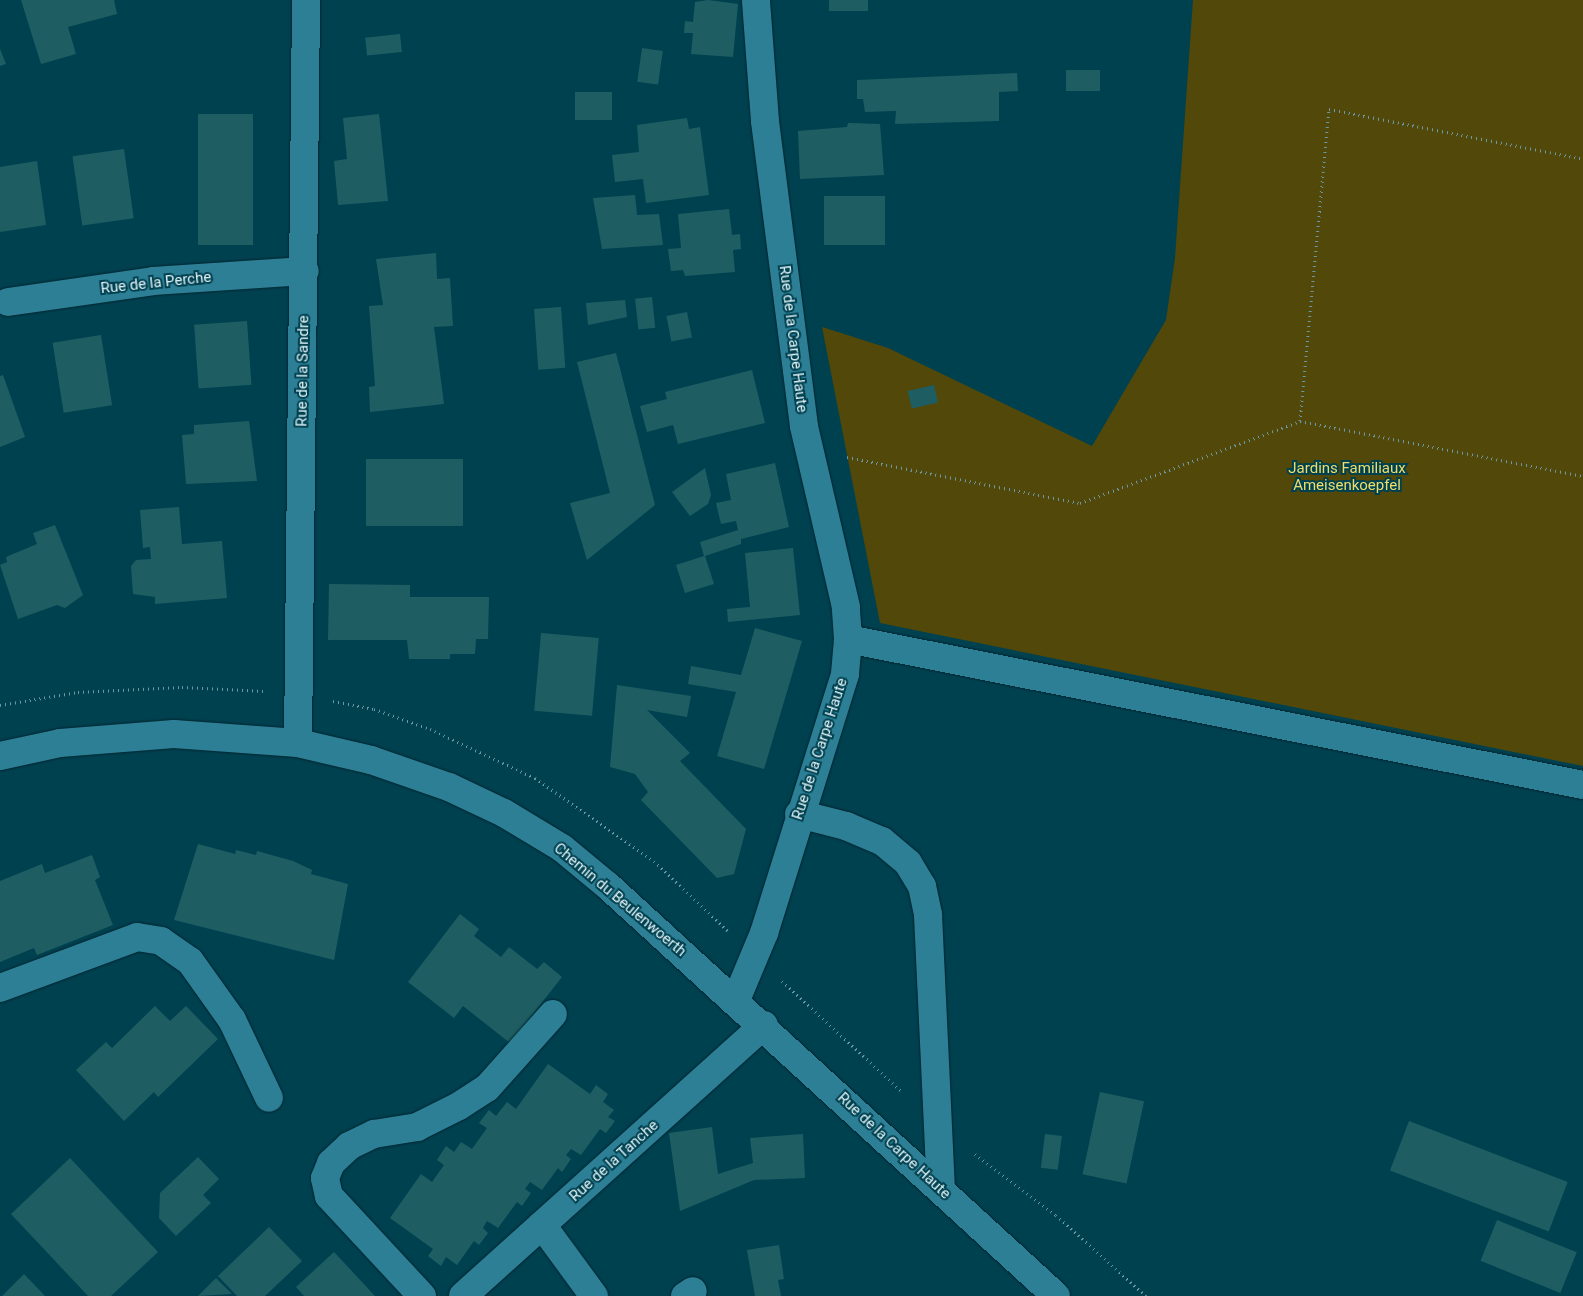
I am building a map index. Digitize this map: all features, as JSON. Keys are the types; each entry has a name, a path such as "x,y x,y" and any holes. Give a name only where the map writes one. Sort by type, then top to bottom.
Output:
{"street":[{"name":"Rue de la Sandre","path":"298,743 305,271 306,0"},
{"name":"Rue de la Carpe Haute","path":"756,0 765,121 811,458 846,607 848,639 845,674 799,814 764,933 736,1000 1056,1296"},
{"name":"Rue de la Perche","path":"8,302 153,280 305,271"},
{"path":"848,639 1583,785"},
{"name":"Chemin du Beulenwoerth","path":"0,756 60,743 174,734 298,743 380,763 449,787 504,813 562,848 736,1000"},
{"path":"799,814 846,826 882,841 908,863 922,886 928,915 941,1190"},
{"path":"0,988 137,937 161,941 190,961 232,1020 269,1098"},
{"path":"422,1296 330,1196 325,1178 331,1164 348,1146 374,1134 418,1127 480,1092 553,1014"},
{"name":"Rue de la Tanche","path":"463,1296 764,1025"},
{"path":"542,1225 594,1296"}],"path":[{"path":"1300,421 1329,109 1583,159"},
{"path":"811,458 850,457 1080,504 1300,421 1583,476"}],"green space":[{"name":"Jardins Familiaux Ameisenkoepfel","path":"1193,0 1583,0 1583,766 880,623 822,327 888,348 1092,446 1166,320 1175,258"}],"building":[{"path":"21,0 114,0 117,14 68,27 76,54 41,64"},
{"path":"708,0 738,4 733,57 691,54 693,33 684,33 685,21 693,22 695,2"},
{"path":"829,0 868,0 868,11 829,11"},
{"path":"400,34 402,52 367,56 365,38"},
{"path":"642,48 663,51 658,85 637,82"},
{"path":"0,49 6,64 0,66"},
{"path":"1066,70 1100,70 1100,91 1066,91"},
{"path":"1017,73 1018,91 999,92 999,121 895,124 896,111 865,112 863,99 857,99 857,80"},
{"path":"575,92 612,92 612,120 575,120"},
{"path":"198,114 253,114 253,245 198,245"},
{"path":"379,114 388,201 338,205 334,161 347,159 343,118"},
{"path":"687,118 689,129 700,127 709,195 646,203 643,179 615,182 612,155 639,152 637,125"},
{"path":"848,123 880,124 884,175 800,179 798,131 847,127"},
{"path":"124,149 134,218 82,226 73,156"},
{"path":"37,161 46,225 0,232 0,167"},
{"path":"635,195 637,215 659,214 663,245 602,249 593,198"},
{"path":"824,196 885,196 885,245 824,245"},
{"path":"729,209 732,235 740,234 741,249 733,250 735,272 685,276 683,270 671,271 668,249 681,248 678,214"},
{"path":"436,253 437,279 450,278 453,326 434,327 444,404 370,412 369,387 375,386 369,306 383,305 376,259"},
{"path":"652,297 655,328 638,330 635,299"},
{"path":"625,300 627,317 588,325 586,303"},
{"path":"561,307 565,368 538,370 534,309"},
{"path":"687,312 692,338 671,342 666,316"},
{"path":"247,321 251,385 199,389 194,325"},
{"path":"101,335 112,405 64,413 53,343"},
{"path":"616,353 655,505 587,560 570,503 610,493 577,362"},
{"path":"752,370 765,423 678,444 673,425 647,432 640,406 667,399 665,392"},
{"path":"3,375 25,437 0,447 0,376"},
{"path":"934,385 938,403 912,409 908,391"},
{"path":"249,421 257,481 186,484 182,435 194,434 194,425"},
{"path":"366,459 463,459 463,526 366,526"},
{"path":"775,463 789,527 741,539 741,544 705,556 714,584 685,593 676,565 704,556 700,542 738,530 736,521 721,524 716,503 731,500 726,474"},
{"path":"705,468 711,495 708,504 690,516 672,492"},
{"path":"179,507 182,544 222,541 227,598 155,604 155,597 133,594 131,566 136,560 151,559 150,547 143,548 140,510"},
{"path":"55,525 83,595 65,608 57,605 18,619 0,565 7,562 6,557 37,544 33,533"},
{"path":"793,548 800,615 728,622 727,609 750,607 745,553"},
{"path":"329,584 410,585 410,597 489,597 488,639 476,639 475,654 450,654 450,659 409,659 407,640 328,640"},
{"path":"755,628 802,641 764,769 717,756 736,692 688,684 691,666 741,675"},
{"path":"541,633 599,638 592,716 534,711"},
{"path":"617,685 691,696 687,717 647,710 690,753 680,761 746,829 734,874 717,878 641,800 648,792 635,774 610,767"},
{"path":"198,844 235,854 236,850 256,855 257,851 293,861 312,870 311,874 348,884 334,960 174,920"},
{"path":"92,855 100,877 95,880 113,925 37,955 34,948 0,962 0,881 42,864 45,873"},
{"path":"460,914 479,929 474,936 501,957 509,947 537,969 544,962 562,977 510,1043 463,1006 454,1018 408,982"},
{"path":"155,1006 170,1021 186,1006 218,1039 158,1097 154,1092 124,1121 76,1070 106,1042 112,1048"},
{"path":"548,1064 590,1094 596,1085 608,1094 603,1102 614,1110 608,1117 615,1121 606,1133 600,1129 581,1155 571,1149 566,1155 571,1159 562,1172 558,1168 542,1190 530,1182 525,1189 531,1193 522,1206 517,1202 498,1228 487,1221 483,1228 488,1233 479,1245 474,1241 457,1265 446,1257 441,1266 428,1256 433,1249 390,1218 421,1174 432,1182 444,1165 437,1160 446,1146 454,1152 461,1142 472,1149 487,1128 479,1123 489,1110 496,1116 507,1102 516,1109"},
{"path":"1100,1092 1144,1101 1127,1184 1083,1174"},
{"path":"1409,1121 1568,1182 1549,1231 1390,1170"},
{"path":"712,1127 718,1174 753,1163 750,1138 803,1134 805,1178 754,1180 680,1211 669,1133"},
{"path":"1045,1134 1062,1136 1058,1170 1041,1168"},
{"path":"198,1157 219,1179 203,1195 211,1203 176,1236 159,1218 160,1193"},
{"path":"70,1158 158,1252 111,1296 88,1296 11,1214"},
{"path":"1497,1220 1577,1252 1560,1293 1481,1261"},
{"path":"269,1227 302,1261 265,1296 237,1296 218,1276"},
{"path":"779,1245 784,1279 778,1280 781,1296 755,1296 747,1250"},
{"path":"334,1252 375,1296 304,1296 296,1287"},
{"path":"24,1274 45,1296 2,1296"},
{"path":"216,1278 232,1294 198,1296"}]}
